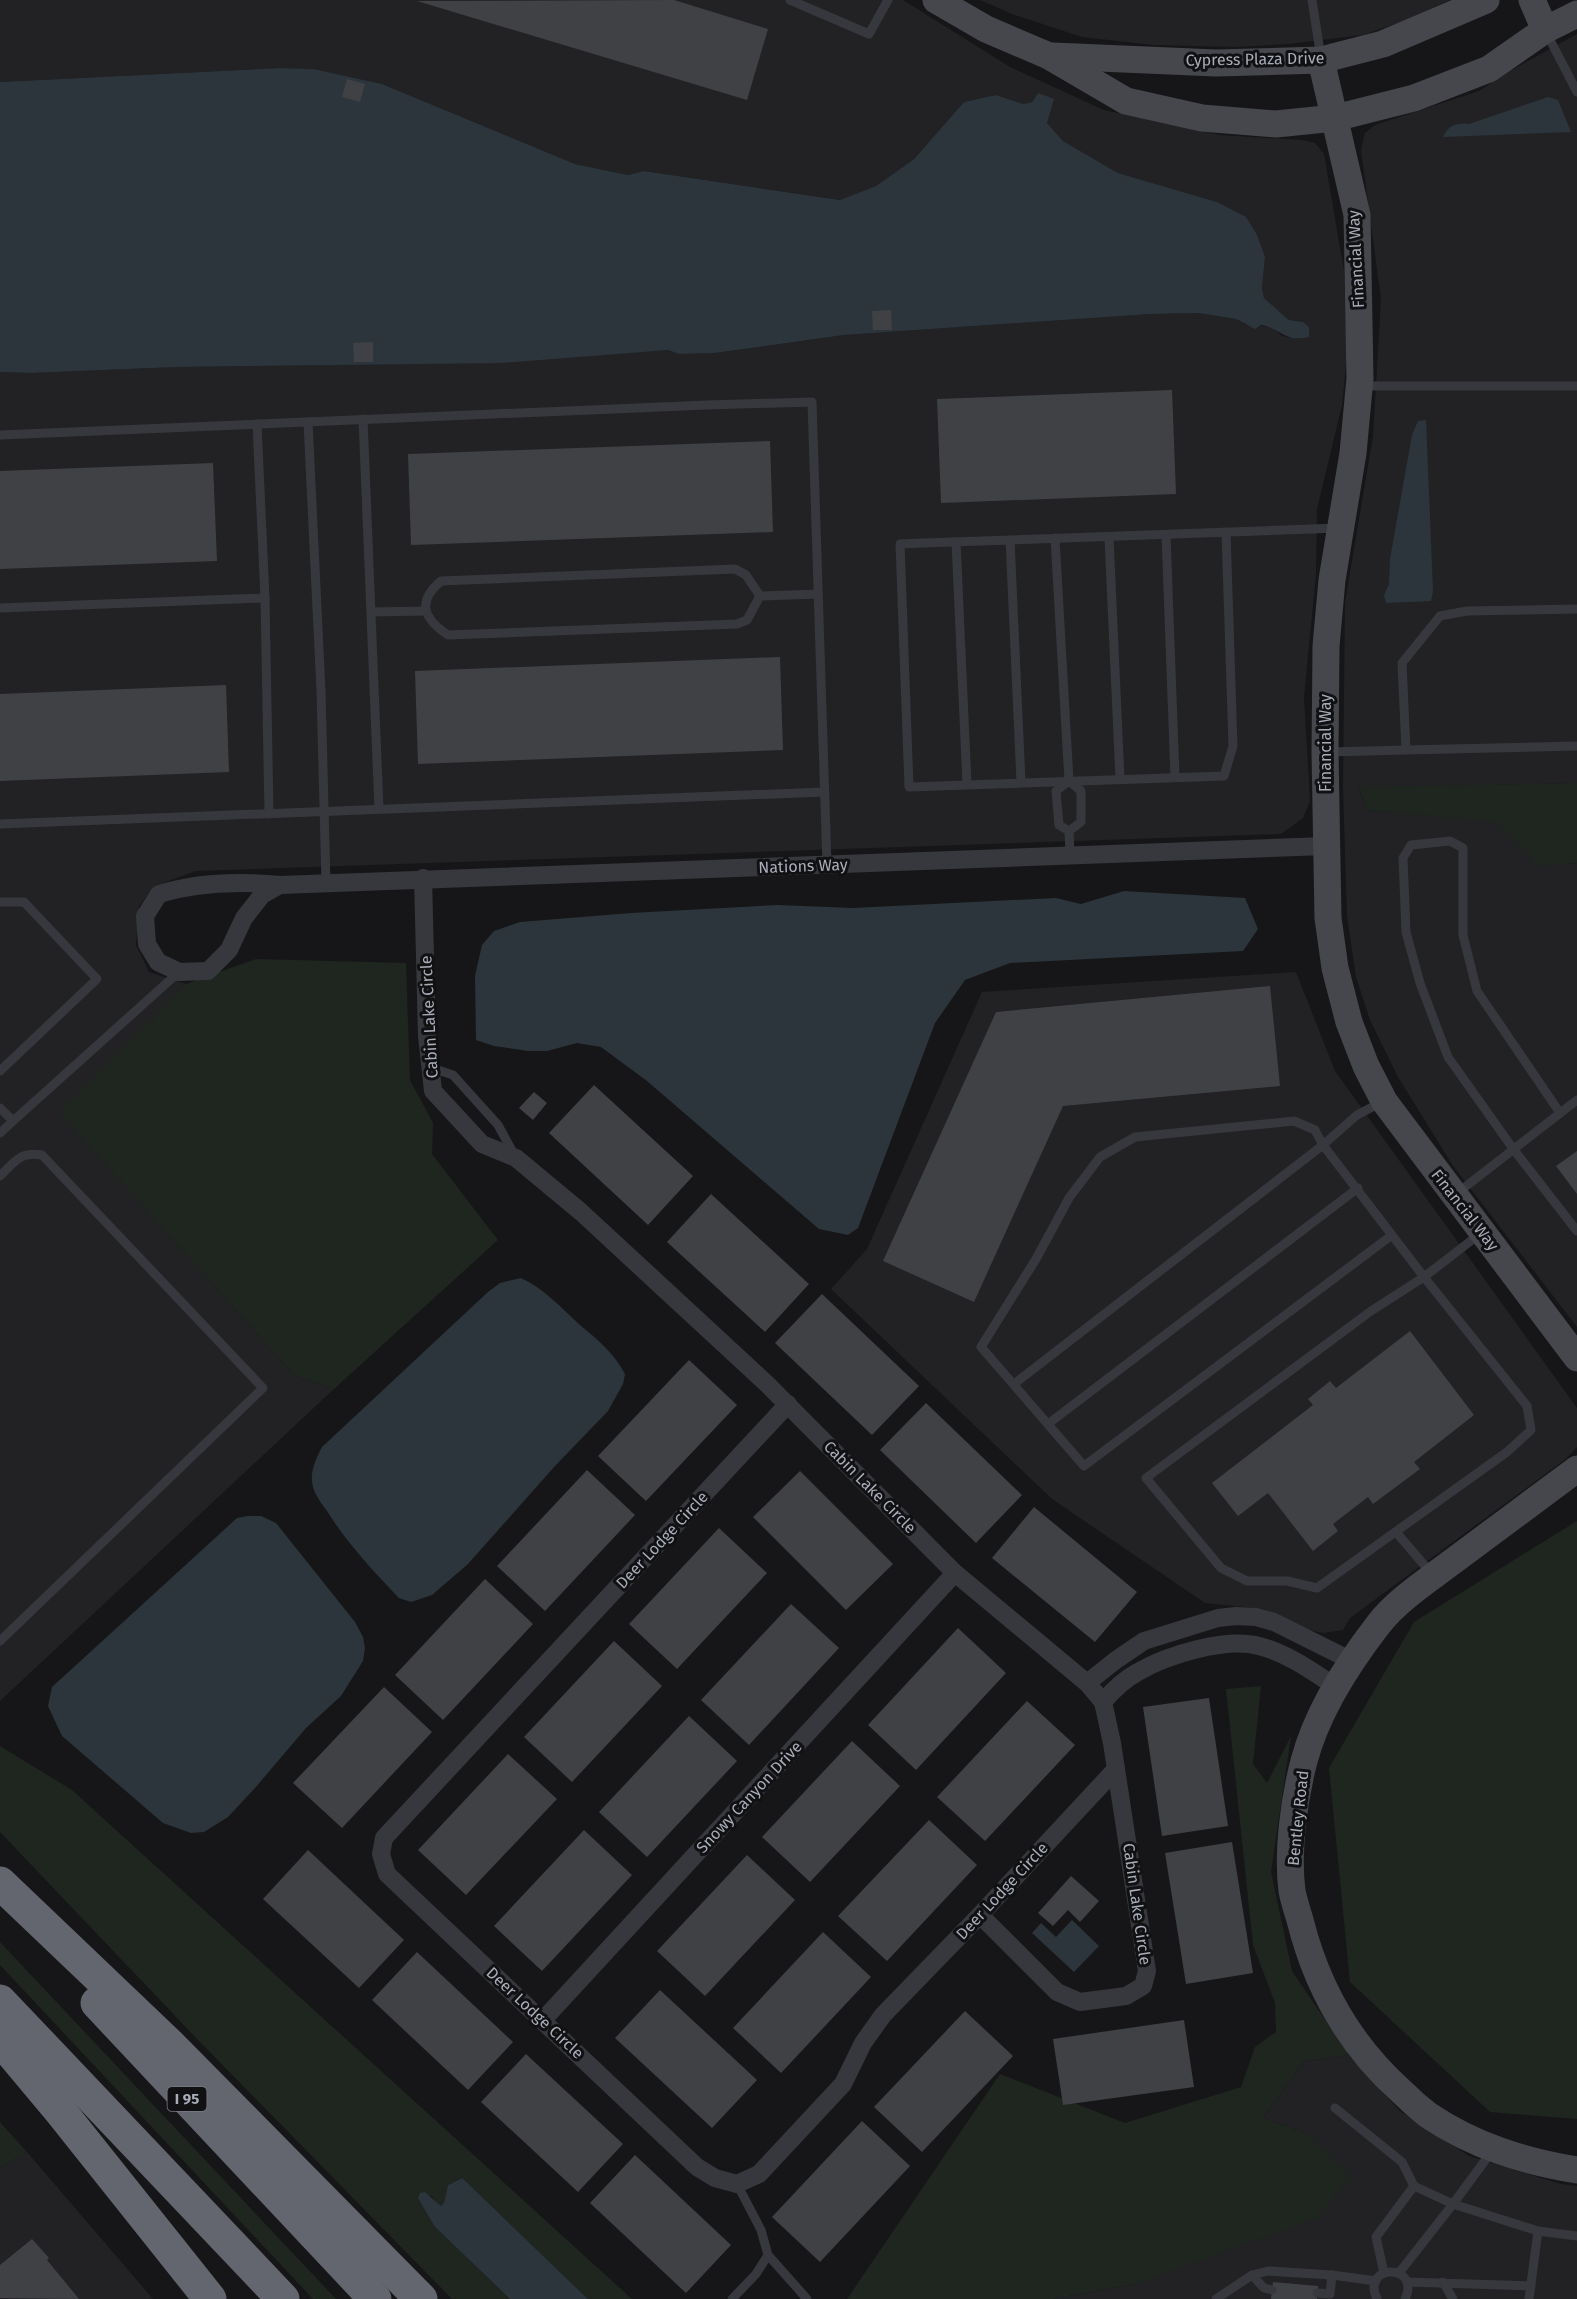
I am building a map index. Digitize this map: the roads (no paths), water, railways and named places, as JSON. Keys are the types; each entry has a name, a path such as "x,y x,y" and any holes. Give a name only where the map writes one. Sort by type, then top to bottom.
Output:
{"highway":[{"path":"0,1883 171,2046 421,2299"},
{"name":"I 95","path":"0,1899 375,2299"},
{"path":"0,2001 283,2299"},
{"path":"0,2039 210,2299"}],"street":[{"name":"Cypress Plaza Drive","path":"936,0 986,29 1048,56 1126,101 1202,118 1276,124 1335,118 1414,98 1489,69 1545,30 1577,14"},
{"name":"Cypress Plaza Drive","path":"1048,56 1216,63 1321,60 1383,44 1486,0"},
{"path":"1532,0 1545,30"},
{"name":"Financial Way","path":"1321,60 1356,215 1359,386 1353,453 1332,580 1326,646 1328,918 1335,968 1349,1022 1366,1066 1384,1101 1577,1358"},
{"name":"Nations Way","path":"179,972 158,962 147,944 145,916 159,894 195,885 245,882 280,885 1326,846"},
{"name":"Cabin Lake Circle","path":"423,878 427,1036 433,1091 482,1144 516,1158 581,1212 788,1404 955,1574 1087,1683 1103,1702 1116,1769 1147,1971 1143,1986 1126,1996 1080,2002 1057,1992 980,1915"},
{"path":"179,972 208,971 229,950 244,918 262,896 280,885"},
{"name":"Deer Lodge Circle","path":"788,1404 384,1838 381,1854 387,1874 697,2167 715,2178 738,2184 759,2174 813,2119 843,2084 863,2043 883,2014 980,1915 1116,1769"},
{"name":"Bentley Road","path":"1577,1469 1434,1576 1379,1623 1352,1661 1325,1706 1304,1760 1292,1848 1292,1892 1308,1952 1325,1992 1353,2039 1383,2076 1426,2114 1458,2133 1494,2150 1529,2162 1577,2170"},
{"name":"Snowy Canyon Drive","path":"543,2020 955,1574"},
{"path":"1087,1683 1144,1641 1218,1618 1236,1616 1256,1617 1274,1622 1352,1661"},
{"path":"1103,1702 1137,1672 1157,1663 1187,1653 1240,1642 1258,1646 1296,1661 1336,1687"}],"lane":[{"path":"790,0 869,34 888,0"},
{"path":"1312,0 1321,60"},
{"path":"1545,30 1577,92"},
{"path":"1359,386 1577,386"},
{"path":"0,435 812,402 827,865"},
{"path":"363,419 379,810"},
{"path":"308,422 321,691 326,883"},
{"path":"257,424 265,598 269,814"},
{"path":"1226,532 1233,746 1224,776 909,787 900,544 1109,538 1226,532 1341,528"},
{"path":"1166,535 1174,777"},
{"path":"1055,538 1070,780 1081,791 1081,822 1069,831"},
{"path":"1109,538 1120,779"},
{"path":"1010,540 1021,782"},
{"path":"956,542 967,784"},
{"path":"735,569 746,575 760,596 747,620 737,624 448,635 426,616 426,602 430,589 441,580 735,569"},
{"path":"760,596 818,594"},
{"path":"0,608 265,598"},
{"path":"1406,750 1402,663 1440,615 1467,611 1577,609"},
{"path":"371,612 426,611"},
{"path":"1325,752 1577,746"},
{"path":"1069,831 1059,825 1056,791 1070,780"},
{"path":"0,824 824,792"},
{"path":"1069,831 1070,855"},
{"path":"1560,1113 1477,991 1463,935 1463,848 1450,841 1411,845 1403,858 1406,932 1420,983 1448,1057 1514,1150 1577,1231"},
{"path":"0,902 24,902 97,979 0,1071"},
{"path":"0,1133 179,972"},
{"path":"432,1068 453,1074 498,1125 516,1158"},
{"path":"1454,1195 1577,1100"},
{"path":"1014,1384 1323,1144 1357,1115 1384,1101"},
{"path":"0,1108 13,1121"},
{"path":"1392,1234 1084,1466 981,1347 1036,1259 1069,1198 1100,1157 1135,1137 1294,1121 1315,1130 1323,1144 1358,1188 1424,1277 1527,1406 1531,1430 1507,1452 1317,1588 1287,1581 1247,1581 1221,1568 1146,1478 1371,1311 1424,1277 1482,1231"},
{"path":"0,1176 20,1156 30,1153 42,1155 263,1388 0,1641"},
{"path":"1048,1424 1358,1188"},
{"path":"1396,1532 1434,1576"},
{"path":"1335,2108 1402,2162 1414,2186 1453,2204 1538,2231 1577,2236"},
{"path":"1399,2273 1494,2150"},
{"path":"738,2184 761,2230 768,2255 807,2299"},
{"path":"1384,2273 1376,2237 1414,2186"},
{"path":"1529,2299 1538,2231"},
{"path":"732,2299 756,2274 768,2255"},
{"path":"1216,2299 1252,2275 1268,2271 1376,2280"},
{"path":"1377,2299 1374,2292 1376,2280 1384,2273 1399,2273 1407,2282 1408,2293 1405,2299"},
{"path":"1252,2275 1264,2288 1272,2290"},
{"path":"1317,2293 1330,2294 1332,2275"},
{"path":"1407,2282 1531,2286"},
{"path":"1443,2282 1453,2299"}]}
